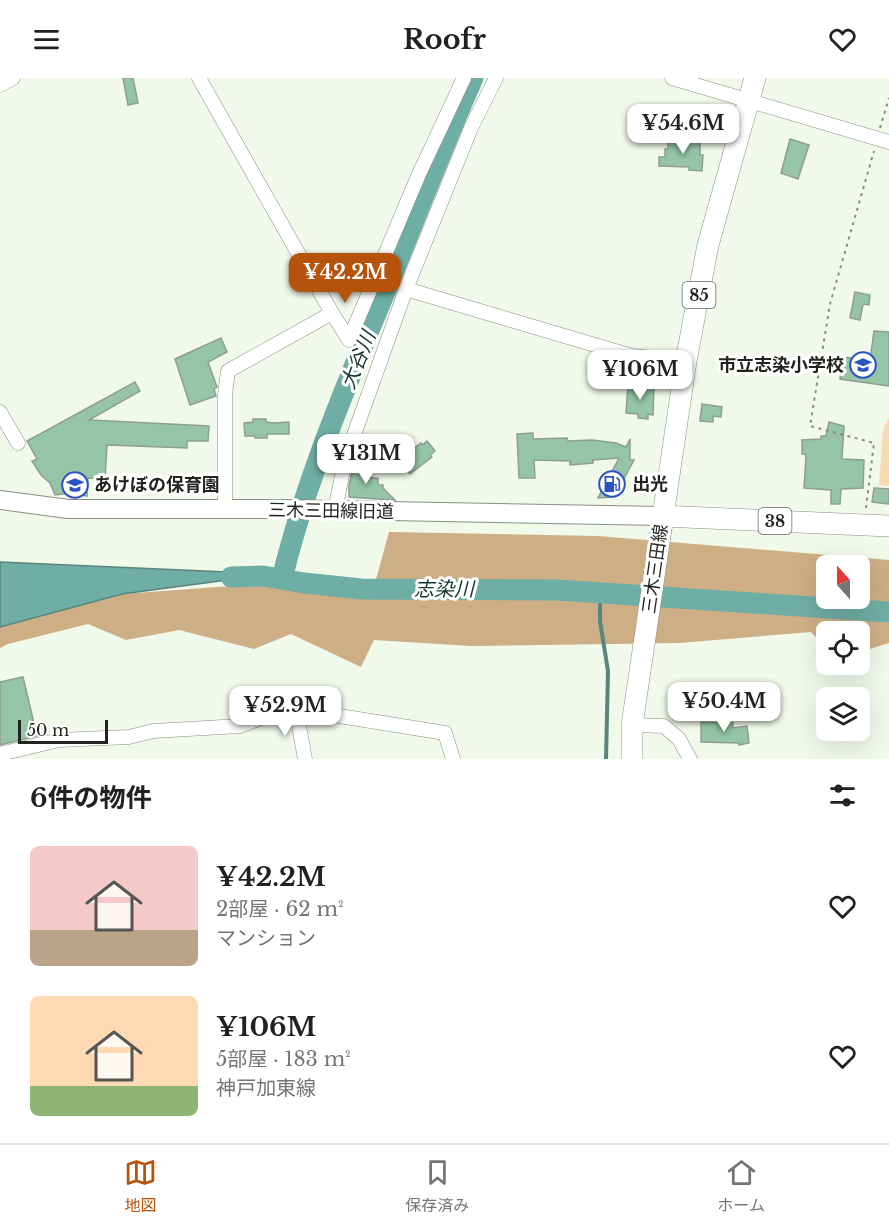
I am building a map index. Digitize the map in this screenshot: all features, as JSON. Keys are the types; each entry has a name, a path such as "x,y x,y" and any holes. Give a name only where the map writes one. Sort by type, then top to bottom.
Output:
{"main road":[{"name":"85","path":"662,516 686,362 708,245 755,78"},
{"name":"三木三田線","path":"633,759 639,725 647,633 662,516 889,526"},
{"name":"三木三田線","path":"639,725 647,759"}],"street":[{"path":"0,86 13,78"},
{"path":"200,78 349,340 464,78"},
{"path":"334,511 345,460 406,289 471,128 496,78"},
{"path":"672,78 883,140"},
{"path":"406,289 632,356 686,362"},
{"path":"225,510 225,395 228,371 332,313"},
{"path":"0,412 18,443"},
{"name":"三木三田線旧道","path":"0,500 68,509 662,516"},
{"path":"0,754 59,740 129,737 153,731 240,726 284,709 296,709 446,733 453,759"},
{"path":"296,709 305,759"},
{"path":"639,725 664,726 679,739 690,759"}],"path":[{"path":"863,525 874,443 810,426 830,304 883,140 889,98"}],"shaded area":[{"path":"889,417 889,486 879,485 883,430"},
{"path":"389,532 598,536 828,555 816,555 816,609 870,609 870,558 889,560 889,643 870,649 870,621 816,621 816,637 811,632 679,643 471,646 374,640 361,667 291,634 254,649 179,630 126,640 88,624 0,648 0,627 122,594 244,585 372,594"}],"water":[{"path":"0,562 272,574 122,594 0,627"}],"building":[{"path":"123,78 133,78 138,103 128,105"},
{"path":"790,139 809,145 798,179 781,173"},
{"path":"668,140 700,140 700,155 703,155 702,171 689,170 689,167 659,166 659,157 665,157 665,149 668,149"},
{"path":"855,292 870,295 869,305 863,304 860,320 850,318"},
{"path":"874,331 889,332 889,386 840,379 843,357 870,360"},
{"path":"221,338 227,352 208,362 217,387 214,389 216,396 190,405 175,359"},
{"path":"135,382 140,391 89,420 209,426 208,441 187,441 187,448 107,445 105,479 88,478 87,496 70,493 55,495 50,483 41,475 32,461 37,459 27,441"},
{"path":"628,385 654,387 653,415 648,414 648,419 638,418 638,414 626,413"},
{"path":"702,404 722,407 721,417 713,416 713,422 700,421"},
{"path":"253,419 266,419 266,422 274,423 289,422 289,434 267,434 267,438 245,436 244,423 253,422"},
{"path":"829,422 844,426 842,459 864,460 863,488 841,489 840,504 831,504 831,490 804,488 806,457 802,454 802,440 821,439 821,436 826,436"},
{"path":"533,433 533,439 592,440 616,443 626,447 630,439 630,460 634,460 614,497 598,498 619,458 570,465 570,461 534,460 535,478 519,478 517,434"},
{"path":"427,441 435,451 430,455 432,457 410,474 399,460"},
{"path":"355,460 359,460 365,473 371,473 371,478 378,478 378,485 383,485 383,488 395,500 349,497 349,485"},
{"path":"874,488 889,489 889,504 872,502"},
{"path":"23,677 37,736 0,745 0,682"},
{"path":"701,722 733,723 733,728 747,726 749,743 739,745 739,743 701,742"}],"waterway":[{"name":"大谷川","path":"282,579 302,507 327,436 473,78"},
{"name":"志染川","path":"231,577 263,576 361,589 557,590 889,612"},
{"path":"600,593 600,621 608,671 606,759"}],"place":[{"name":"市立志染小学校","path":"863,365"},
{"name":"出光","path":"612,484"},
{"name":"あけぼの保育園","path":"75,485"}]}
